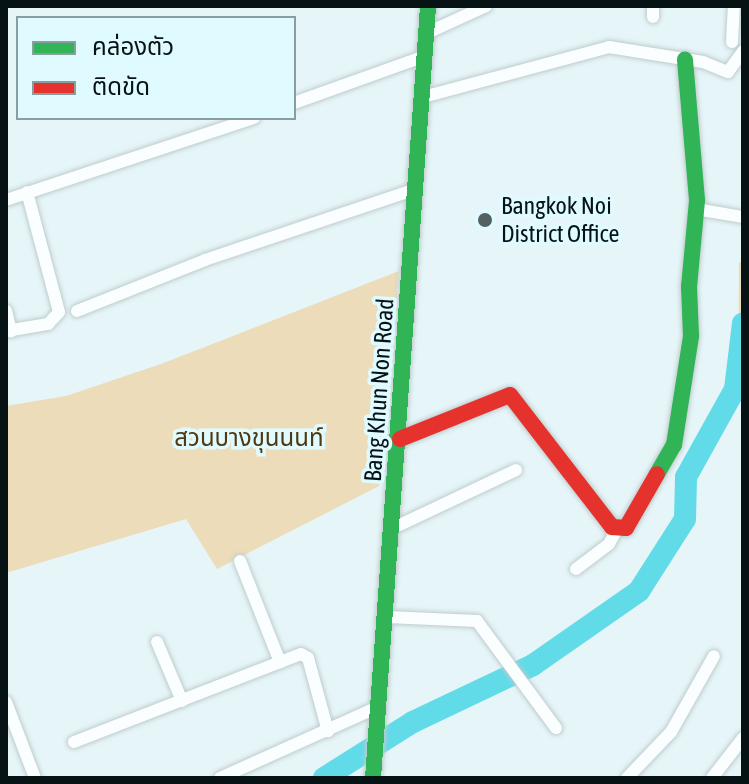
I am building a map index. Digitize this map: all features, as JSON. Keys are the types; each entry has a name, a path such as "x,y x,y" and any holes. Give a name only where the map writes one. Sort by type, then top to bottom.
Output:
{"street":[{"name":"Bang Khun Non Road","path":"373,778 400,439 428,6"},
{"path":"427,33 486,6"},
{"path":"732,42 734,6"},
{"path":"423,97 609,47 685,60 728,72 743,51"},
{"path":"296,102 425,56"},
{"path":"617,529 626,528 674,445 691,336 689,287 696,209 685,60"},
{"path":"6,200 248,120"},
{"path":"77,311 205,260 416,189"},
{"path":"6,311 9,331 48,324 59,312 27,192"},
{"path":"696,209 743,217"},
{"path":"400,439 510,395 617,529"},
{"path":"393,528 516,470"},
{"path":"576,569 609,544 617,529"},
{"path":"240,561 280,662"},
{"path":"387,617 477,621 520,684 556,728"},
{"path":"157,642 182,701"},
{"path":"74,742 301,654 308,658 328,731"},
{"path":"627,778 671,732 714,656"},
{"path":"6,702 35,778"},
{"path":"220,778 380,706"},
{"path":"712,778 743,738"}],"green space":[{"path":"739,262 743,263 743,389 738,388"},
{"name":"สวนบางขุนนนท์","path":"399,271 379,486 217,569 186,519 6,573 6,406 66,396 161,364"}],"waterway":[{"path":"324,778 413,722 533,665 639,591 685,519 686,477 735,389 743,323"}],"traffic: fast":[{"path":"373,778 428,6"},
{"path":"657,474 674,445 691,336 689,287 697,200 685,60"}],"traffic: jam":[{"path":"400,439 510,395 612,527 626,528 657,474"}],"place":[{"name":"Bangkok Noi District Office","path":"485,220"}]}
